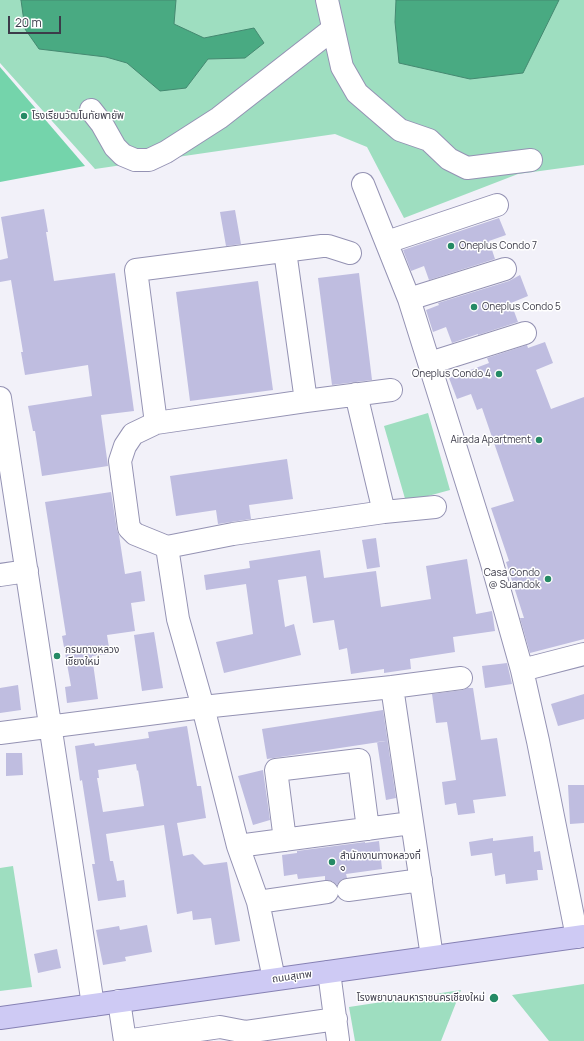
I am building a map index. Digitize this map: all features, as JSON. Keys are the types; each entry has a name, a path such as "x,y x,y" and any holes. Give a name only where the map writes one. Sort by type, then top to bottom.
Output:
{"main road":[{"name":"ถนนสุเทพ","path":"0,1018 581,936"}],"street":[{"path":"327,0 342,67 358,93 400,130 429,140 449,159 468,168 530,160"},
{"path":"91,110 102,124 115,147 123,155 135,160 149,160 166,152 219,118 333,29"},
{"path":"363,184 409,299 491,560 522,670 581,936"},
{"path":"387,242 497,205"},
{"path":"156,423 136,270 328,246 350,253"},
{"path":"285,251 306,401"},
{"path":"409,299 505,269"},
{"path":"430,363 525,333"},
{"path":"391,390 156,423 133,434 125,446 120,461 129,528 135,534 167,547 233,534 384,512 435,507"},
{"path":"356,394 384,512"},
{"path":"0,398 3,445 27,571 93,1005"},
{"path":"167,547 178,619 203,707 238,846 258,902 274,980"},
{"path":"0,575 27,571"},
{"path":"522,670 584,654"},
{"path":"0,733 203,707 462,678"},
{"path":"392,687 432,957"},
{"path":"285,840 276,770 359,760 368,829"},
{"path":"238,846 411,823"},
{"path":"348,890 421,880"},
{"path":"258,902 327,892"},
{"path":"119,1001 125,1041 220,1027 246,1032 338,1035 329,972"}],"shaded area":[{"path":"0,0 584,0 584,165 518,174 404,218 367,147 335,134 95,169 0,63"},
{"path":"21,0 176,0 174,24 204,38 254,28 264,43 245,58 208,59 186,88 160,91 127,63 106,57 39,49 25,29"},
{"path":"396,0 559,0 523,73 470,79 399,63 395,22"},
{"name":"โรงเรียนวัฒโนทัยพายัพ","path":"0,67 85,166 0,182"},
{"path":"428,413 450,490 406,502 384,426"},
{"path":"13,866 32,987 0,991 0,868"},
{"path":"584,984 584,1041 549,1041 512,995"},
{"path":"461,990 441,1041 355,1041 349,1007"}],"building":[{"path":"44,209 54,281 115,273 134,411 101,415 108,466 42,476 35,431 33,431 28,406 92,396 88,365 25,375 21,352 23,352 11,280 0,282 0,260 8,258 1,217"},
{"path":"235,210 241,244 226,246 220,212"},
{"name":"Oneplus Condo 7","path":"499,218 506,235 489,241 495,259 429,280 424,266 411,271 403,250"},
{"path":"359,273 372,380 332,385 318,278"},
{"name":"Oneplus Condo 5","path":"520,275 528,296 511,303 518,322 452,343 446,327 433,332 426,310 439,305 438,303 509,281"},
{"path":"258,281 273,390 190,401 176,292"},
{"path":"545,342 553,363 536,370 551,409 584,397 584,639 530,653 520,618 524,618 506,562 509,561 491,508 514,501 482,408 477,410 471,394 457,399 449,378 489,363 487,358 527,345 528,348"},
{"path":"287,459 293,499 249,505 251,519 218,524 216,510 176,516 170,476"},
{"path":"111,492 125,574 141,571 145,601 131,603 135,631 107,635 110,654 92,656 98,699 67,703 65,687 71,686 62,636 66,635 45,502"},
{"path":"376,538 380,567 367,569 362,540"},
{"path":"320,550 324,578 376,571 381,607 431,599 426,566 467,559 476,614 492,611 495,631 453,637 455,652 410,659 411,669 384,673 384,669 351,674 347,648 339,650 334,620 313,623 306,576 278,580 285,627 294,624 301,655 224,673 216,642 253,634 246,584 206,590 204,575 250,568 249,561"},
{"path":"154,632 163,688 142,691 134,635"},
{"path":"507,663 512,684 485,688 482,666"},
{"path":"18,685 21,710 0,713 0,688"},
{"path":"473,688 481,740 497,738 506,796 473,800 475,813 458,815 456,803 445,805 442,782 456,780 447,722 436,723 432,694 463,690"},
{"path":"584,694 584,719 558,726 551,704"},
{"path":"383,710 396,798 386,800 377,742 267,759 262,729"},
{"path":"187,726 197,786 201,786 206,818 177,823 183,856 193,854 204,865 227,862 240,941 215,945 211,918 193,920 192,911 177,914 164,825 106,834 110,861 113,861 117,881 124,880 126,897 98,901 92,864 95,864 82,780 80,781 75,746 94,743 95,746 149,738 148,732","holes":["136,764 137,771 138,770 144,806 103,812 97,778 99,778 98,770"]},
{"path":"6,753 22,753 23,775 6,776"},
{"path":"263,770 270,820 253,825 238,776"},
{"path":"568,785 584,785 584,823 570,824"},
{"path":"533,836 534,852 540,851 543,870 537,870 538,880 506,884 505,874 495,876 492,853 471,856 469,842 493,838 493,841"},
{"name":"สำนักงานทางหลวงที่ ๑","path":"379,841 382,869 346,874 347,878 341,880 337,885 332,881 325,880 325,876 298,879 297,874 284,876 282,855 297,853 297,851"},
{"path":"147,925 152,952 125,957 126,961 103,965 96,930 119,926 120,930"},
{"path":"57,949 61,968 38,973 34,954"}],"place":[{"name":"โรงเรียนวัฒโนทัยพายัพ","path":"24,116"},
{"name":"Oneplus Condo 7","path":"451,246"},
{"name":"Oneplus Condo 5","path":"474,307"},
{"name":"Oneplus Condo 4","path":"499,374"},
{"name":"Airada Apartment","path":"539,440"},
{"name":"Casa Condo @ Suandok","path":"548,579"},
{"name":"กรมทางหลวง เชียงใหม่","path":"57,656"},
{"name":"สำนักงานทางหลวงที่ ๑","path":"332,862"},
{"name":"โรงพยาบาลมหาราชนครเชียงใหม่","path":"494,998"}]}
